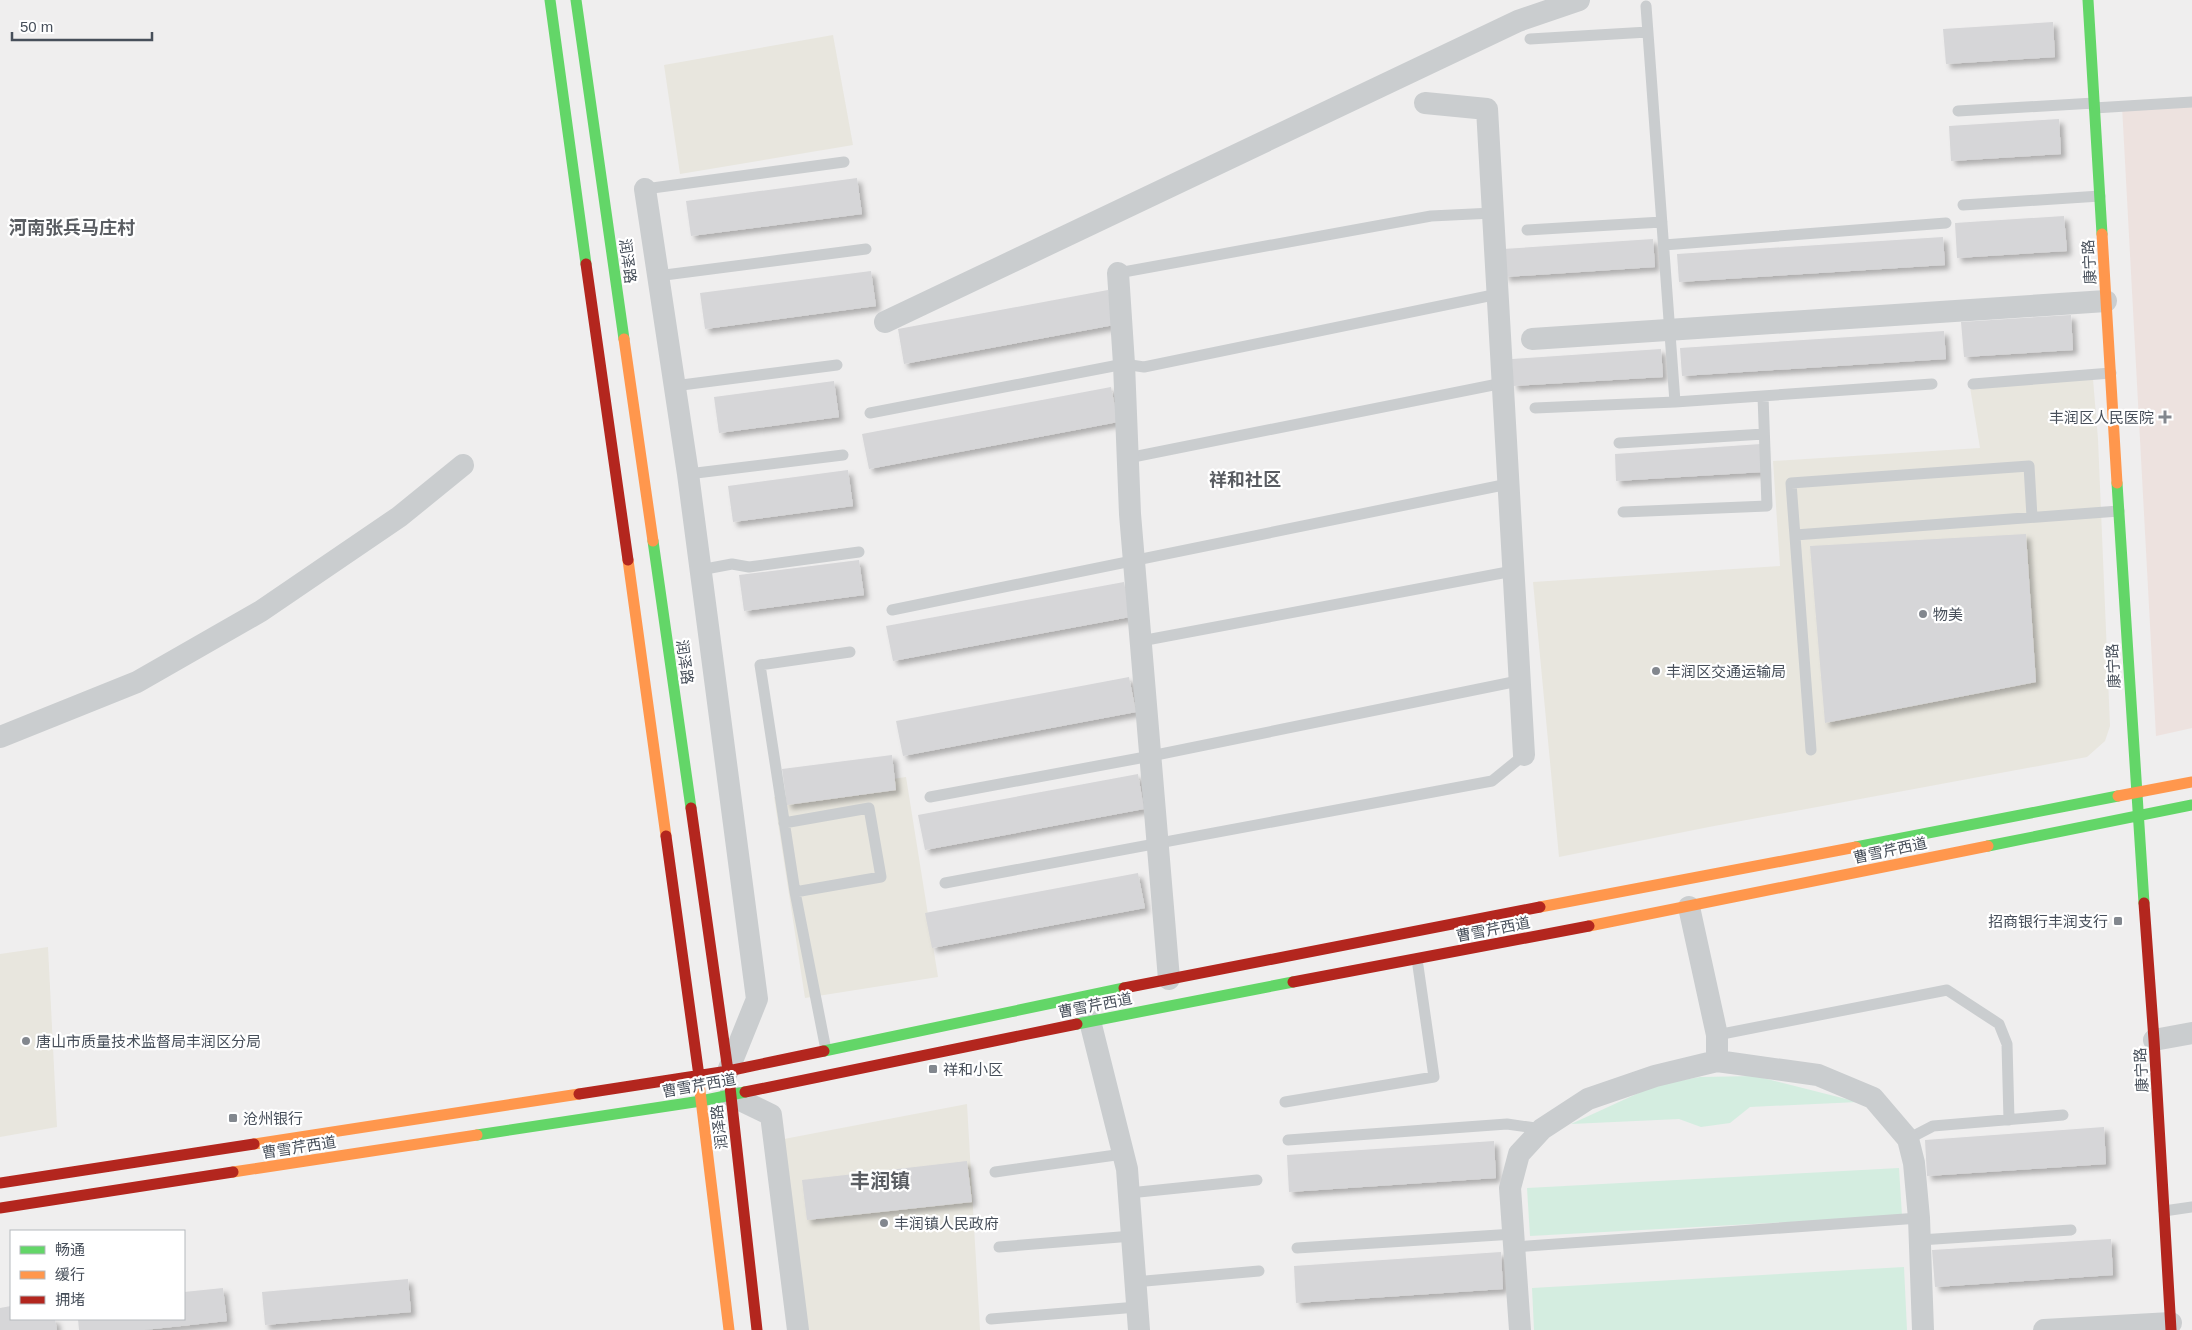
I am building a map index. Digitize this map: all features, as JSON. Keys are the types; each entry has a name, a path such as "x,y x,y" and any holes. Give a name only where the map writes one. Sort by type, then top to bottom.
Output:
{"main road":[{"name":"润泽路","path":"550,0 699,1076 729,1330"},
{"name":"润泽路","path":"576,0 728,1071 757,1330"},
{"name":"康宁路","path":"2088,0 2136,792 2154,1040 2171,1327"},
{"name":"曹雪芹西道","path":"0,1183 728,1071 1169,979 2192,782"},
{"name":"曹雪芹西道","path":"0,1208 701,1101 1090,1021 1689,907 2192,805"}],"street":[{"path":"885,322 1518,21 1579,0"},
{"path":"1425,103 1487,109 1518,681 1524,755"},
{"path":"645,189 688,474 757,1000 728,1071"},
{"path":"1118,274 1134,560 1169,979"},
{"path":"1532,339 2106,300"},
{"path":"0,737 137,682 261,611 399,517 462,464"},
{"path":"1689,907 1717,1035 1717,1061"},
{"path":"1090,1021 1127,1169 1139,1330"},
{"path":"2154,1040 2192,1033"},
{"path":"1520,1330 1510,1188 1519,1154 1542,1129 1588,1099 1655,1076 1717,1061 1818,1075 1873,1098 1908,1139 1914,1163 1920,1229 1923,1330"},
{"path":"730,1095 772,1115 798,1330"},
{"path":"2044,1330 2171,1327"}],"lane":[{"path":"1646,6 1675,402"},
{"path":"1530,39 1648,32"},
{"path":"1958,112 2192,102"},
{"path":"645,189 844,162"},
{"path":"1963,205 2100,196"},
{"path":"1118,274 1431,216 1493,213"},
{"path":"1527,230 1662,222"},
{"path":"1664,245 1946,223"},
{"path":"657,276 866,249"},
{"path":"870,413 1124,364 1144,366 1498,294"},
{"path":"674,386 837,366"},
{"path":"1973,384 2110,373"},
{"path":"1128,458 1503,383"},
{"path":"1535,408 1675,402 1932,384"},
{"path":"1623,512 1767,506 1763,396"},
{"path":"1619,444 1764,434"},
{"path":"688,474 843,455"},
{"path":"1810,750 1791,483 2029,466 2032,517"},
{"path":"892,610 1508,484"},
{"path":"1795,535 2119,511"},
{"path":"700,570 732,564 749,567 859,552"},
{"path":"1141,640 1513,571"},
{"path":"826,1050 795,892 760,665 850,652"},
{"path":"930,797 1151,756 1518,681"},
{"path":"945,883 1492,781 1524,755"},
{"path":"784,824 869,808 881,876 795,892"},
{"path":"1285,1102 1434,1077 1417,959"},
{"path":"1717,1035 1946,990 1999,1024 2007,1044 2009,1120"},
{"path":"1908,1139 1933,1126 2063,1115"},
{"path":"1288,1140 1507,1124 1542,1129"},
{"path":"995,1172 1123,1154"},
{"path":"1129,1193 1258,1180"},
{"path":"2164,1211 2192,1208"},
{"path":"1297,1248 1920,1229 2072,1230"},
{"path":"999,1247 1132,1236"},
{"path":"1134,1282 1260,1271"},
{"path":"991,1319 1137,1308"}],"shaded area":[{"path":"833,35 853,145 680,174 664,65"},
{"name":"丰润区人民医院","path":"2192,102 2192,728 2156,736 2122,106"},
{"path":"2093,379 2098,439 2110,726 2105,741 2087,757 1709,827 1559,857 1533,582 1780,566 1773,461 1980,448 1970,387"},
{"path":"906,777 938,977 805,998 774,797"},
{"name":"唐山市质量技术监督局丰润区分局","path":"48,947 57,1127 0,1137 0,954"},
{"name":"丰润镇人民政府","path":"967,1104 980,1330 807,1330 784,1139"}],"green space":[{"path":"1755,1076 1858,1102 1750,1107 1730,1123 1701,1127 1679,1119 1571,1124 1656,1085 1700,1077"},
{"path":"1899,1168 1902,1216 1530,1236 1527,1188"},
{"path":"1904,1267 1907,1330 1534,1330 1532,1288"}],"building":[{"path":"2053,22 2055,57 1946,64 1943,29"},
{"path":"2059,119 2061,154 1951,161 1949,126"},
{"path":"857,178 862,214 691,236 686,201"},
{"path":"2064,216 2067,251 1957,258 1955,223"},
{"path":"1943,237 1945,265 1679,282 1677,254"},
{"path":"1653,239 1655,267 1505,277 1503,249"},
{"path":"871,271 876,306 705,329 700,293"},
{"path":"1108,290 1114,325 904,364 898,329"},
{"path":"2071,315 2073,350 1964,357 1961,322"},
{"path":"1944,331 1946,359 1682,376 1680,348"},
{"path":"1661,349 1663,377 1513,386 1512,359"},
{"path":"834,381 839,417 719,433 714,397"},
{"path":"1111,387 1118,422 869,469 862,434"},
{"path":"1761,444 1763,472 1616,481 1615,454"},
{"path":"848,470 853,506 733,522 728,486"},
{"name":"物美","path":"2026,534 2036,682 1825,723 1810,546"},
{"path":"859,560 864,595 744,611 739,575"},
{"path":"1124,582 1130,617 893,661 886,626"},
{"path":"1129,677 1136,712 903,756 896,721"},
{"path":"892,755 896,790 787,805 782,769"},
{"path":"1138,774 1144,809 925,850 918,815"},
{"path":"1138,873 1145,908 932,948 925,913"},
{"path":"2104,1127 2106,1164 1927,1176 1925,1140"},
{"path":"1494,1141 1496,1178 1289,1192 1287,1155"},
{"name":"丰润镇人民政府","path":"967,1161 972,1202 807,1220 802,1180"},
{"path":"2111,1239 2113,1275 1935,1287 1932,1250"},
{"path":"1501,1252 1503,1289 1296,1303 1294,1266"},
{"path":"408,1279 411,1312 265,1325 262,1292"},
{"path":"223,1288 227,1321 144,1330 79,1330 78,1320 185,1320 185,1292"},
{"path":"10,1306 10,1320 55,1320 57,1330 0,1330 0,1308"}],"traffic: fast":[{"path":"550,0 586,264"},
{"path":"576,0 624,339"},
{"path":"2088,0 2102,234"},
{"path":"2117,483 2144,903"},
{"path":"653,541 691,808"},
{"path":"1856,847 2118,796"},
{"path":"1988,846 2192,805"},
{"path":"1077,1024 1293,982"},
{"path":"824,1051 1124,988"},
{"path":"477,1135 701,1101 745,1092"}],"traffic: slow":[{"path":"2102,234 2117,483"},
{"path":"624,339 653,541"},
{"path":"628,560 666,836"},
{"path":"2118,796 2192,782"},
{"path":"1589,926 1988,846"},
{"path":"1540,907 1856,847"},
{"path":"699,1083 729,1330"},
{"path":"254,1144 579,1094"},
{"path":"233,1172 477,1135"}],"traffic: jam":[{"path":"586,264 628,560"},
{"path":"691,808 728,1071"},
{"path":"666,836 699,1076"},
{"path":"2144,903 2171,1330"},
{"path":"1124,988 1540,907"},
{"path":"1293,982 1589,926"},
{"path":"745,1092 1077,1024"},
{"path":"579,1094 728,1071 824,1051"},
{"path":"729,1078 757,1330"},
{"path":"0,1183 254,1144"},
{"path":"0,1208 233,1172"}],"place":[{"name":"丰润区人民医院","path":"2165,417"},
{"name":"物美","path":"1923,614"},
{"name":"丰润区交通运输局","path":"1656,671"},
{"name":"招商银行丰润支行","path":"2118,921"},
{"name":"唐山市质量技术监督局丰润区分局","path":"26,1041"},
{"name":"祥和小区","path":"933,1069"},
{"name":"沧州银行","path":"233,1118"},
{"name":"丰润镇人民政府","path":"884,1223"}],"district":[{"name":"河南张兵马庄村","path":"72,228"},
{"name":"祥和社区","path":"1245,480"},
{"name":"丰润镇","path":"880,1181"}]}
